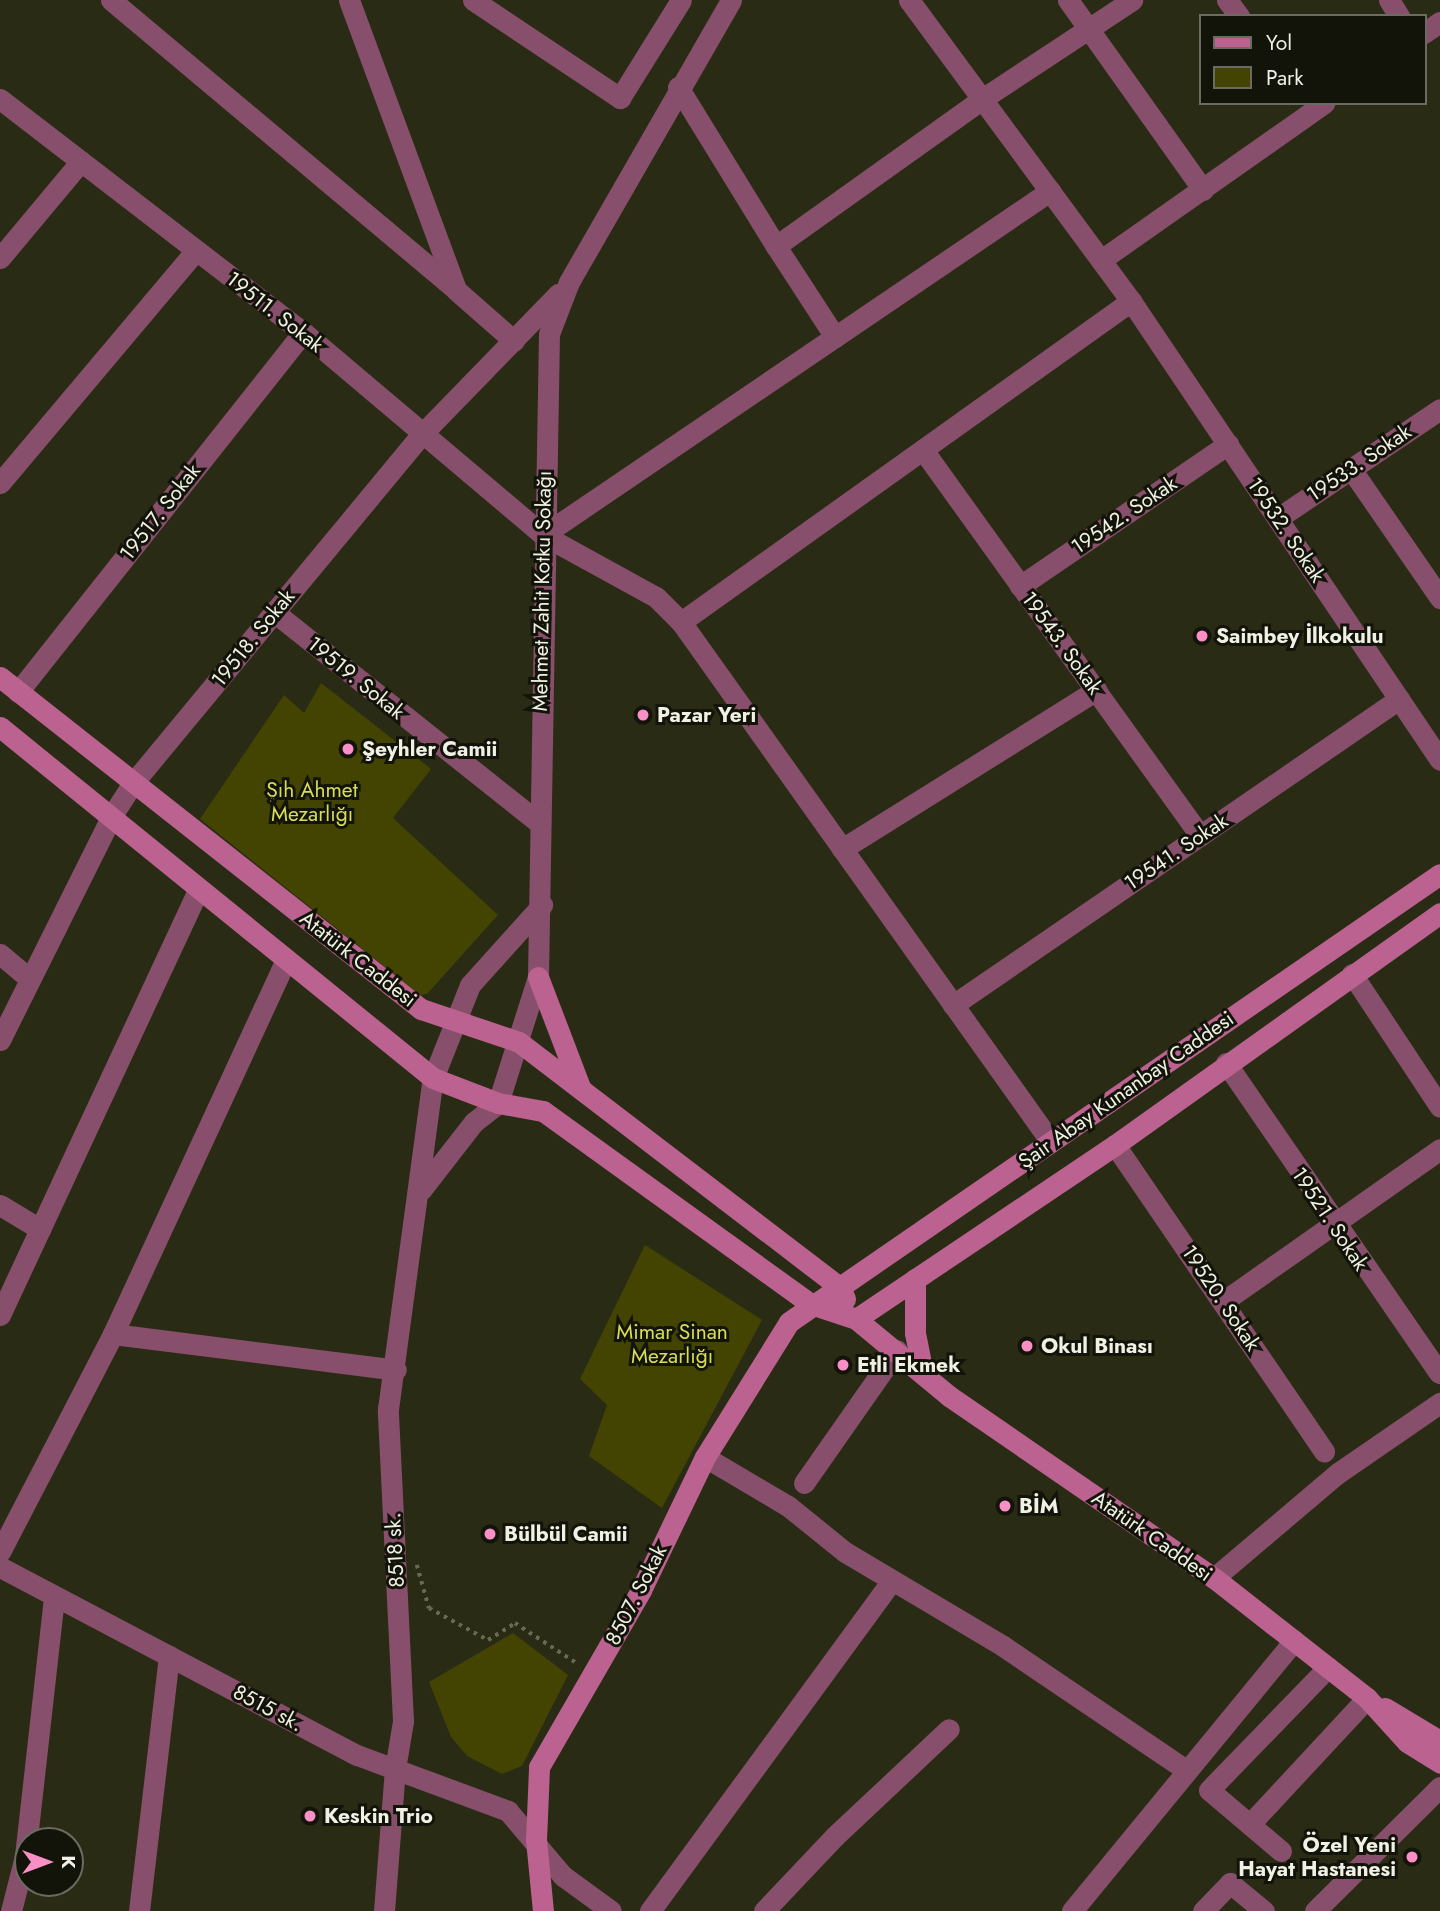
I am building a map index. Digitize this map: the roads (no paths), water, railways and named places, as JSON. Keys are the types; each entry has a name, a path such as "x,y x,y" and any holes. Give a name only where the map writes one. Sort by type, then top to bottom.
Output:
{"street":[{"path":"111,0 456,290 520,335 549,334"},
{"path":"349,0 456,290"},
{"path":"473,0 620,98 681,0"},
{"path":"569,282 730,0"},
{"name":"19532. Sokak","path":"909,0 1132,301 1440,760"},
{"path":"1068,0 1203,191"},
{"path":"776,246 982,99 1132,0"},
{"path":"678,87 835,337"},
{"name":"19511. Sokak","path":"0,99 303,332 421,435 543,534 656,597 681,622 1051,1142"},
{"path":"1101,260 1203,191 1312,107"},
{"path":"0,258 81,161"},
{"path":"543,534 1050,191"},
{"path":"0,483 196,250"},
{"name":"Mehmet Zahit Kotku Sokağı","path":"498,1102 538,977 542,905 538,822 549,334 569,282"},
{"name":"19518. Sokak","path":"0,1040 111,817 133,783 421,435 569,282"},
{"path":"681,622 1132,301"},
{"name":"19517. Sokak","path":"18,692 303,332"},
{"name":"19533. Sokak","path":"1278,518 1440,409"},
{"name":"19542. Sokak","path":"1020,586 1228,444"},
{"name":"19543. Sokak","path":"923,450 1200,836"},
{"path":"1351,469 1440,598"},
{"name":"19519. Sokak","path":"274,612 538,822"},
{"name":"Atatürk Caddesi","path":"0,677 421,1009 519,1042 840,1287 856,1319"},
{"path":"842,849 1096,690"},
{"name":"19541. Sokak","path":"953,1005 1399,699"},
{"name":"Atatürk Caddesi","path":"0,727 433,1078 498,1102 543,1111 811,1304 856,1319 897,1350 949,1396 1214,1578 1367,1698 1407,1742 1440,1763"},
{"name":"Şair Abay Kunanbay Caddesi","path":"811,1304 840,1287 1440,874"},
{"path":"0,1315 200,889"},
{"name":"8518 sk.","path":"384,1911 394,1769 404,1721 388,1409 421,1190 433,1078 470,985 542,905"},
{"name":"Şair Abay Kunanbay Caddesi","path":"856,1319 1115,1145 1226,1063 1440,913"},
{"path":"0,954 30,979"},
{"path":"0,1552 113,1334 286,959"},
{"path":"1352,974 1440,1107"},
{"path":"538,977 581,1089"},
{"name":"19521. Sokak","path":"1226,1063 1333,1225 1438,1373"},
{"path":"421,1190 474,1122 498,1102"},
{"name":"19520. Sokak","path":"1115,1145 1324,1451"},
{"path":"1224,1301 1440,1149"},
{"path":"0,1205 40,1229"},
{"path":"915,1279 915,1333 923,1373"},
{"name":"8507. Sokak","path":"543,1911 536,1840 539,1767 594,1675 705,1457 789,1322 811,1304"},
{"path":"113,1334 396,1370"},
{"path":"804,1483 897,1350"},
{"path":"1214,1578 1338,1473 1440,1404"},
{"path":"705,1457 789,1506 891,1582 1003,1646 1185,1769"},
{"name":"8515 sk.","path":"0,1567 54,1599 357,1755 508,1811 536,1840 563,1876 611,1911"},
{"path":"650,1911 891,1582"},
{"path":"11,1911 25,1856 54,1599"},
{"path":"1072,1911 1185,1769 1294,1641"},
{"path":"139,1911 169,1656"},
{"path":"1281,1850 1209,1790 1328,1667"},
{"path":"1251,1824 1367,1698 1440,1741"},
{"path":"765,1911 835,1836 949,1729"},
{"path":"1315,1911 1440,1787"},
{"path":"1203,1911 1230,1883 1264,1911"}],"place":[{"name":"Saimbey İlkokulu","path":"1202,636"},
{"name":"Pazar Yeri","path":"643,715"},
{"name":"Şeyhler Camii","path":"348,749"},
{"name":"Okul Binası","path":"1027,1346"},
{"name":"Etli Ekmek","path":"843,1365"},
{"name":"BİM","path":"1005,1506"},
{"name":"Bülbül Camii","path":"490,1534"},
{"name":"Keskin Trio","path":"310,1816"},
{"name":"Özel Yeni Hayat Hastanesi","path":"1412,1857"}],"park label":[{"name":"Şıh Ahmet Mezarlığı","path":"312,802"},
{"name":"Mimar Sinan Mezarlığı","path":"672,1344"}]}
